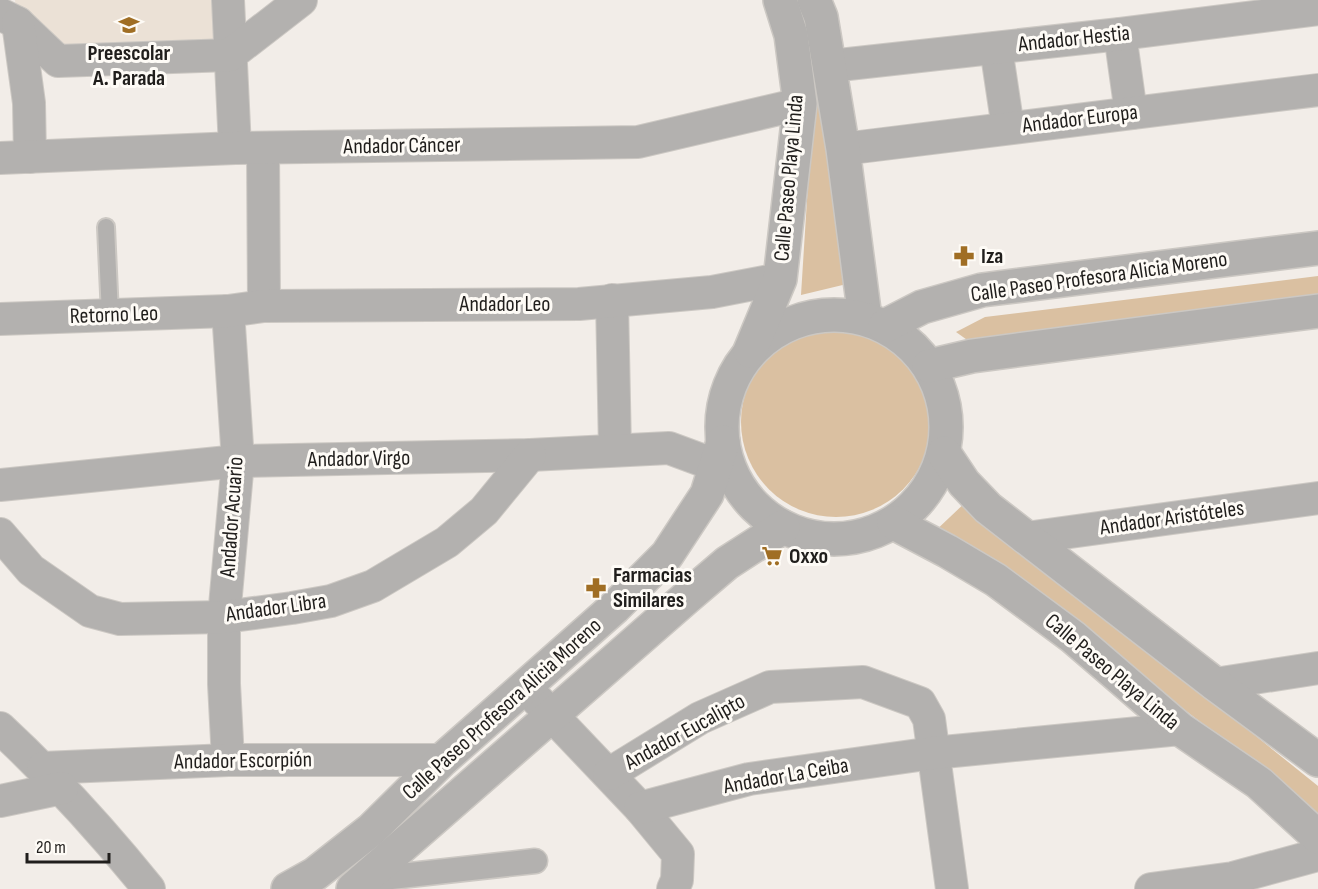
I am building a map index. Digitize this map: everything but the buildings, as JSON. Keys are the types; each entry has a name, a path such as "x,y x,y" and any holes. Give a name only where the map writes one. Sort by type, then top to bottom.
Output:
{"street":[{"path":"228,0 230,55 249,148 264,306"},
{"path":"9,12 58,61 230,55 302,0"},
{"name":"Calle Paseo Playa Linda","path":"750,351 780,279 800,104 792,34 780,0"},
{"name":"Calle Paseo Playa Linda","path":"814,0 821,17 875,322"},
{"name":"Andador Hestia","path":"830,66 1120,34 1318,9"},
{"path":"9,12 29,103 15,157"},
{"path":"1120,34 1131,113"},
{"path":"996,48 1008,128"},
{"name":"Andador Europa","path":"843,149 1318,90"},
{"name":"Andador Cáncer","path":"15,157 249,148 638,142 800,104"},
{"name":"Calle Paseo Profesora Alicia Moreno","path":"875,322 982,290 1318,248"},
{"name":"Andador Leo","path":"228,311 264,306 579,304 712,292 780,279"},
{"path":"612,300 615,450"},
{"name":"Retorno Leo","path":"0,319 228,311"},
{"name":"Andador Acuario","path":"228,311 238,461 224,617 224,684 228,759"},
{"path":"929,366 972,356 1318,311"},
{"path":"823,314 875,322 910,343 929,366 942,393 947,423 944,453 934,480 916,504 894,523 867,535 839,540 810,537 783,527 754,506 719,454 723,410 732,379 750,351 783,326 823,314"},
{"name":"Andador Virgo","path":"0,485 238,461 530,455 669,448 719,454"},
{"path":"944,453 964,483 988,508 1215,684 1318,760"},
{"name":"Calle Paseo Profesora Alicia Moreno","path":"288,889 315,874 371,830 442,760 614,608 667,555 707,494 719,454"},
{"name":"Andador Libra","path":"0,534 31,570 90,611 120,619 224,617 332,601 373,586 447,542 484,511 530,455"},
{"name":"Andador Aristóteles","path":"1026,538 1318,498"},
{"name":"Calle Paseo Playa Linda","path":"894,523 996,580 1073,637 1180,729 1258,783 1318,837"},
{"name":"Calle Paseo Profesora Alicia Moreno","path":"359,885 727,563 783,527"},
{"path":"1215,684 1318,668"},
{"name":"Andador Eucalipto","path":"609,774 700,718 770,687 863,682 920,703 929,719 952,889"},
{"path":"525,687 609,774 678,854 673,889"},
{"path":"0,728 52,778 149,889"},
{"name":"Andador La Ceiba","path":"640,808 749,779 933,753 1180,729"},
{"name":"Andador Escorpión","path":"0,801 52,778 228,759 442,760"},
{"path":"1151,889 1233,878 1318,855"},
{"path":"359,885 535,861"}],"lane":[{"path":"106,227 110,315"}],"shaded area":[{"name":"Preescolar A. Parada","path":"15,0 222,0 224,40 70,55 16,9"},
{"path":"786,0 808,0 851,283 801,295 813,105"},
{"path":"1318,276 1318,302 977,347 956,332 985,317"},
{"path":"836,327 863,331 889,343 903,355 915,369 927,395 931,422 927,449 915,475 903,489 889,501 863,513 836,517 809,513 783,501 769,489 757,475 745,449 741,422 745,395 757,369 769,355 783,343 809,331"},
{"path":"969,499 1175,671 1318,786 1318,816 1224,740 998,567 931,535"}],"place":[{"name":"Preescolar A. Parada","path":"129,25"},
{"name":"Iza","path":"964,256"},
{"name":"Oxxo","path":"772,556"},
{"name":"Farmacias Similares","path":"596,588"}]}
